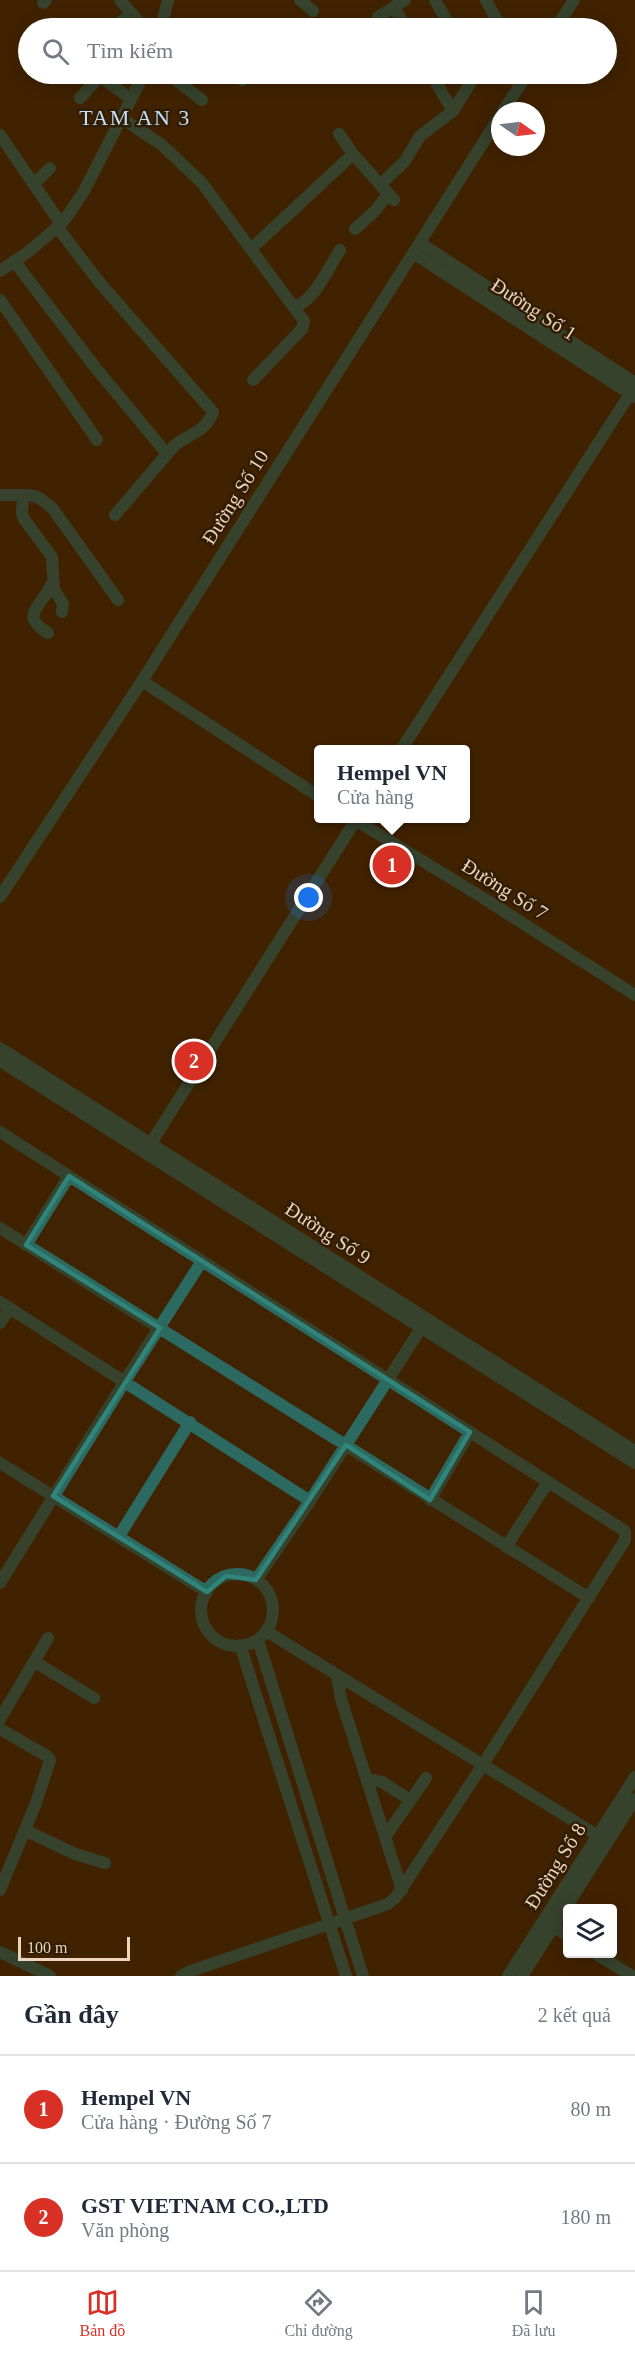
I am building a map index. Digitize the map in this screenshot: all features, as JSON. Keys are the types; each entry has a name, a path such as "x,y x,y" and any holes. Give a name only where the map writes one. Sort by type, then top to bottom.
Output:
{"street":[{"path":"120,0 135,18"},
{"path":"164,18 168,0"},
{"path":"300,0 313,11"},
{"path":"378,17 405,0"},
{"path":"435,0 445,18"},
{"path":"486,0 496,18"},
{"path":"562,18 574,0"},
{"path":"394,7 400,18"},
{"path":"126,18 131,14"},
{"path":"80,98 91,84"},
{"path":"111,84 132,99"},
{"path":"0,271 59,226 84,191 120,117 139,84"},
{"path":"181,84 202,100"},
{"path":"437,84 453,111"},
{"path":"356,229 376,210 420,136 453,111 470,84"},
{"path":"509,102 521,84"},
{"path":"120,117 162,145 202,183 304,321 305,325 254,380"},
{"name":"Đường Số 10","path":"0,897 142,681 491,130"},
{"path":"339,134 387,193"},
{"path":"0,135 34,184 59,226 100,283 213,409 213,414 199,432 183,439 167,454 115,515"},
{"path":"251,249 353,154"},
{"path":"34,184 50,168"},
{"name":"Đường Số 1","path":"416,248 634,390"},
{"path":"293,306 302,305 316,290 340,250"},
{"path":"14,261 95,367 167,454"},
{"path":"0,300 97,440"},
{"path":"404,745 634,390"},
{"path":"0,495 34,495 41,498 53,509 118,600"},
{"path":"23,495 22,514 52,557 54,589 63,604 62,612"},
{"path":"48,633 36,623 33,616 53,582"},
{"path":"142,681 314,793"},
{"path":"152,1143 352,823"},
{"name":"Đường Số 7","path":"361,823 635,995"},
{"name":"Đường Số 9","path":"0,1048 152,1143 635,1463"},
{"name":"Đường Số 9","path":"0,1061 424,1323 635,1450"},
{"path":"0,1132 625,1531 626,1535 589,1598 482,1766 402,1890 388,1904 181,1976"},
{"path":"26,1245 69,1176"},
{"path":"0,1227 430,1500 589,1598"},
{"path":"0,1584 202,1261"},
{"path":"0,1323 5,1305 310,1501"},
{"path":"256,1580 310,1501 424,1323"},
{"path":"119,1536 190,1422"},
{"path":"430,1500 470,1432"},
{"path":"0,1463 207,1592"},
{"path":"506,1547 548,1482"},
{"path":"232,1575 244,1575 256,1580 269,1594 273,1607 272,1620 262,1636 240,1645 232,1646 220,1642 206,1628 201,1610 207,1592 215,1582 232,1575"},
{"path":"262,1636 337,1676 603,1838"},
{"path":"262,1636 363,1976"},
{"path":"0,1719 48,1638"},
{"path":"240,1645 346,1976"},
{"path":"35,1662 94,1698"},
{"path":"337,1676 341,1699 402,1890"},
{"path":"0,1729 47,1756 50,1760 25,1830 1,1884"},
{"name":"Đường Số 8","path":"522,1976 554,1928 635,1777"},
{"path":"366,1778 382,1782 410,1800"},
{"path":"385,1838 426,1778"},
{"name":"Đường Số 8","path":"508,1976 603,1838 635,1799"},
{"path":"25,1830 75,1854 105,1863"},
{"path":"554,1928 563,1934"},
{"path":"0,1952 50,1976"},
{"path":"604,1958 632,1976"}],"highlighted area":[{"path":"69,1176 470,1432 430,1500 346,1445 256,1580 226,1576 207,1592 53,1496 160,1328 26,1245"}],"place":[{"name":"Hempel VN","path":"392,865"},
{"name":"GST VIETNAM CO.,LTD","path":"194,1061"}],"district":[{"name":"TAM AN 3","path":"135,117"}]}
